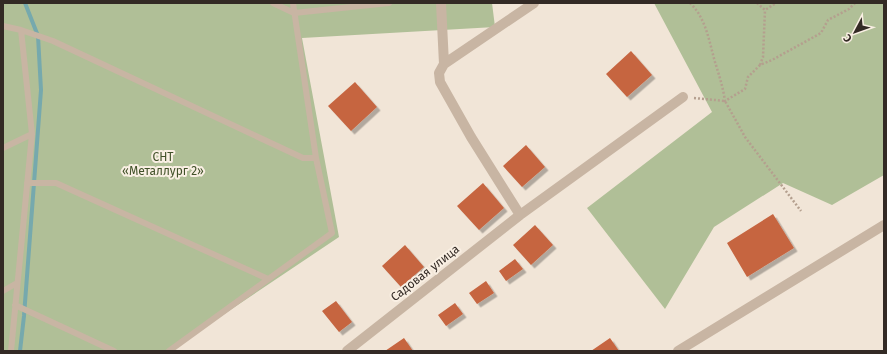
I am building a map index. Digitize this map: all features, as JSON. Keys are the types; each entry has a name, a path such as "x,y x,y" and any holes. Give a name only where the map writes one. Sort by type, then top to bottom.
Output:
{"street":[{"path":"441,3 444,64"},
{"path":"520,215 471,137 440,82 439,73 444,64 534,3"},
{"name":"Садовая улица","path":"347,351 520,215 683,97"},
{"path":"678,351 884,225"}],"lane":[{"path":"273,3 294,13 358,5 389,3"},
{"path":"169,351 332,233 316,158 293,3"},
{"path":"3,26 53,40 303,158 316,158"},
{"path":"11,351 17,306 17,284 32,134 21,30"},
{"path":"3,148 32,134"},
{"path":"28,183 56,184 268,279"},
{"path":"3,291 17,284"},
{"path":"17,306 114,351"}],"path":[{"path":"690,3 698,10 710,40 723,86 725,101 745,137 802,211"},
{"path":"757,3 765,10"},
{"path":"765,10 776,3"},
{"path":"683,97 725,101 745,89 748,77 760,65 821,33 828,20 849,9 855,3"},
{"path":"760,65 763,57 765,10"}],"green space":[{"name":"СНТ «Металлург 2»","path":"3,3 492,3 495,27 302,38 339,237 169,351 3,351"},
{"path":"654,3 884,3 884,175 832,205 783,183 714,227 665,309 587,208 712,112"}],"building":[{"path":"631,51 652,75 627,97 606,74"},
{"path":"355,82 377,107 351,131 328,106"},
{"path":"526,145 545,167 522,187 503,166"},
{"path":"483,183 504,208 479,230 457,206"},
{"path":"773,214 794,248 747,277 727,243"},
{"path":"535,225 553,245 531,265 513,245"},
{"path":"405,245 424,267 401,287 382,266"},
{"path":"515,259 523,269 506,281 499,271"},
{"path":"486,281 494,293 477,304 469,293"},
{"path":"336,301 352,322 339,332 322,311"},
{"path":"455,303 463,314 446,326 438,315"},
{"path":"404,338 413,351 385,351"},
{"path":"610,338 619,351 591,351"}],"waterway":[{"path":"20,351 41,90 38,36 25,3"}]}
